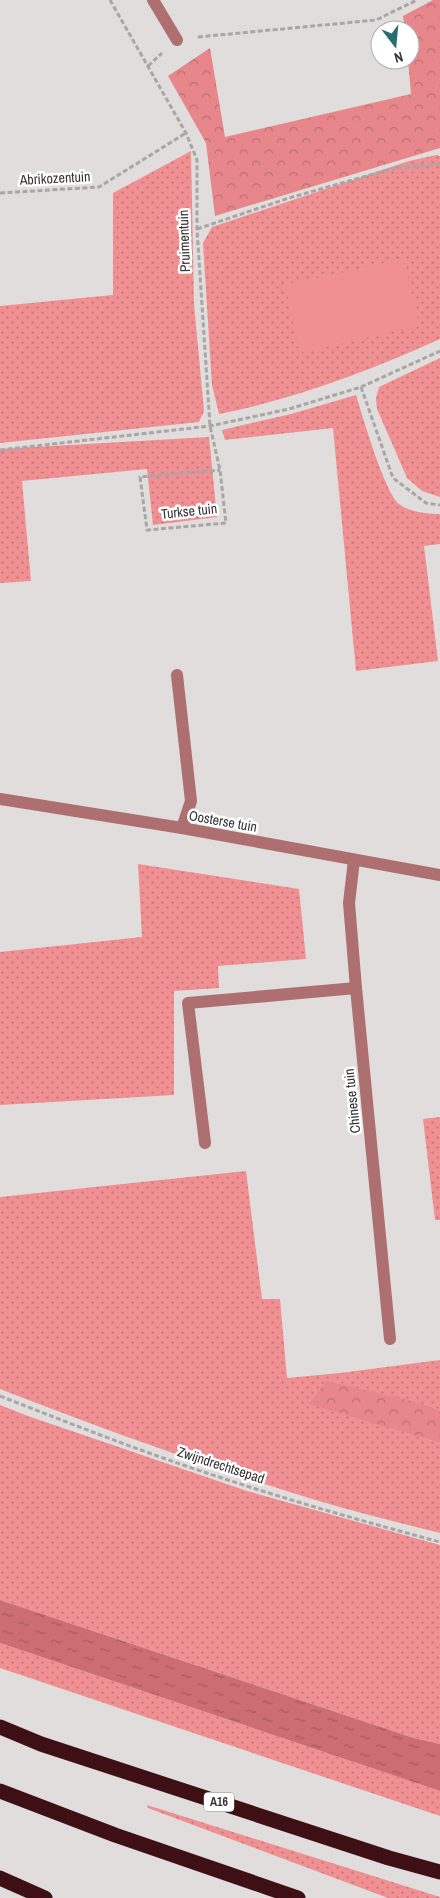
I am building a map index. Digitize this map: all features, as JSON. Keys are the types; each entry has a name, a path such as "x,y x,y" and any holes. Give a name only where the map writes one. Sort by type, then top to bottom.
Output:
{"highway":[{"name":"A16","path":"0,1727 41,1744 370,1852 440,1872"},
{"path":"0,1792 114,1835 298,1898"},
{"path":"0,1878 46,1898"}],"street":[{"path":"154,0 177,40"},
{"path":"178,676 191,800 182,828"},
{"name":"Oosterse tuin","path":"0,798 182,828 440,875"},
{"name":"Chinese tuin","path":"354,860 349,903 390,1339"},
{"path":"205,1143 188,1003 356,988"}],"path":[{"name":"Pruimentuin","path":"110,0 186,133 197,160 197,228 210,426"},
{"path":"148,66 177,40 376,20 417,0"},
{"name":"Abrikozentuin","path":"0,193 99,187 186,133"},
{"path":"197,228 290,198 391,169 440,164"},
{"path":"0,450 210,426 289,409 361,387 440,351"},
{"path":"361,387 393,478 426,503 440,505"},
{"name":"Turkse tuin","path":"210,426 220,470 226,523 147,530 140,477 220,470"},
{"name":"Zwijndrechtsepad","path":"0,1396 108,1438 207,1473 440,1542"}],"shaded area":[{"path":"191,151 194,304 204,411 199,422 0,443 0,306 113,295 113,193"},
{"path":"436,155 440,156 440,339 331,383 276,400 219,414 212,385 203,243 212,227 409,161"},
{"path":"404,259 419,326 300,353 285,285"},
{"path":"440,358 440,497 422,491 407,478 377,409 376,398 379,387"},
{"path":"356,395 374,453 393,496 403,507 413,511 440,514 440,544 424,546 438,661 356,671 333,428 225,440 222,430 291,414"},
{"path":"209,437 217,517 153,525 147,469 22,481 31,581 0,583 0,449"},
{"path":"138,864 299,889 306,959 218,966 219,988 174,991 174,1095 0,1105 0,952 142,937"},
{"path":"440,1117 440,1220 435,1220 423,1119"},
{"path":"246,1171 262,1299 280,1299 287,1378 440,1360 440,1410 424,1404 310,1403 440,1443 440,1533 334,1505 198,1462 0,1389 0,1197"},
{"path":"0,1405 247,1491 440,1545 440,1744 414,1738 0,1600"},
{"path":"0,1643 440,1791 440,1816 0,1668"},
{"path":"147,1805 440,1898 388,1898 148,1808"}],"green space":[{"path":"433,0 440,0 440,148 215,216 206,143 168,76 210,48 225,137 411,94 409,70 420,70 420,20 404,20 403,16"},
{"path":"327,1381 424,1404 440,1410 440,1443 309,1404"}],"water":[{"path":"0,1600 414,1738 440,1744 440,1791 0,1643"}]}
